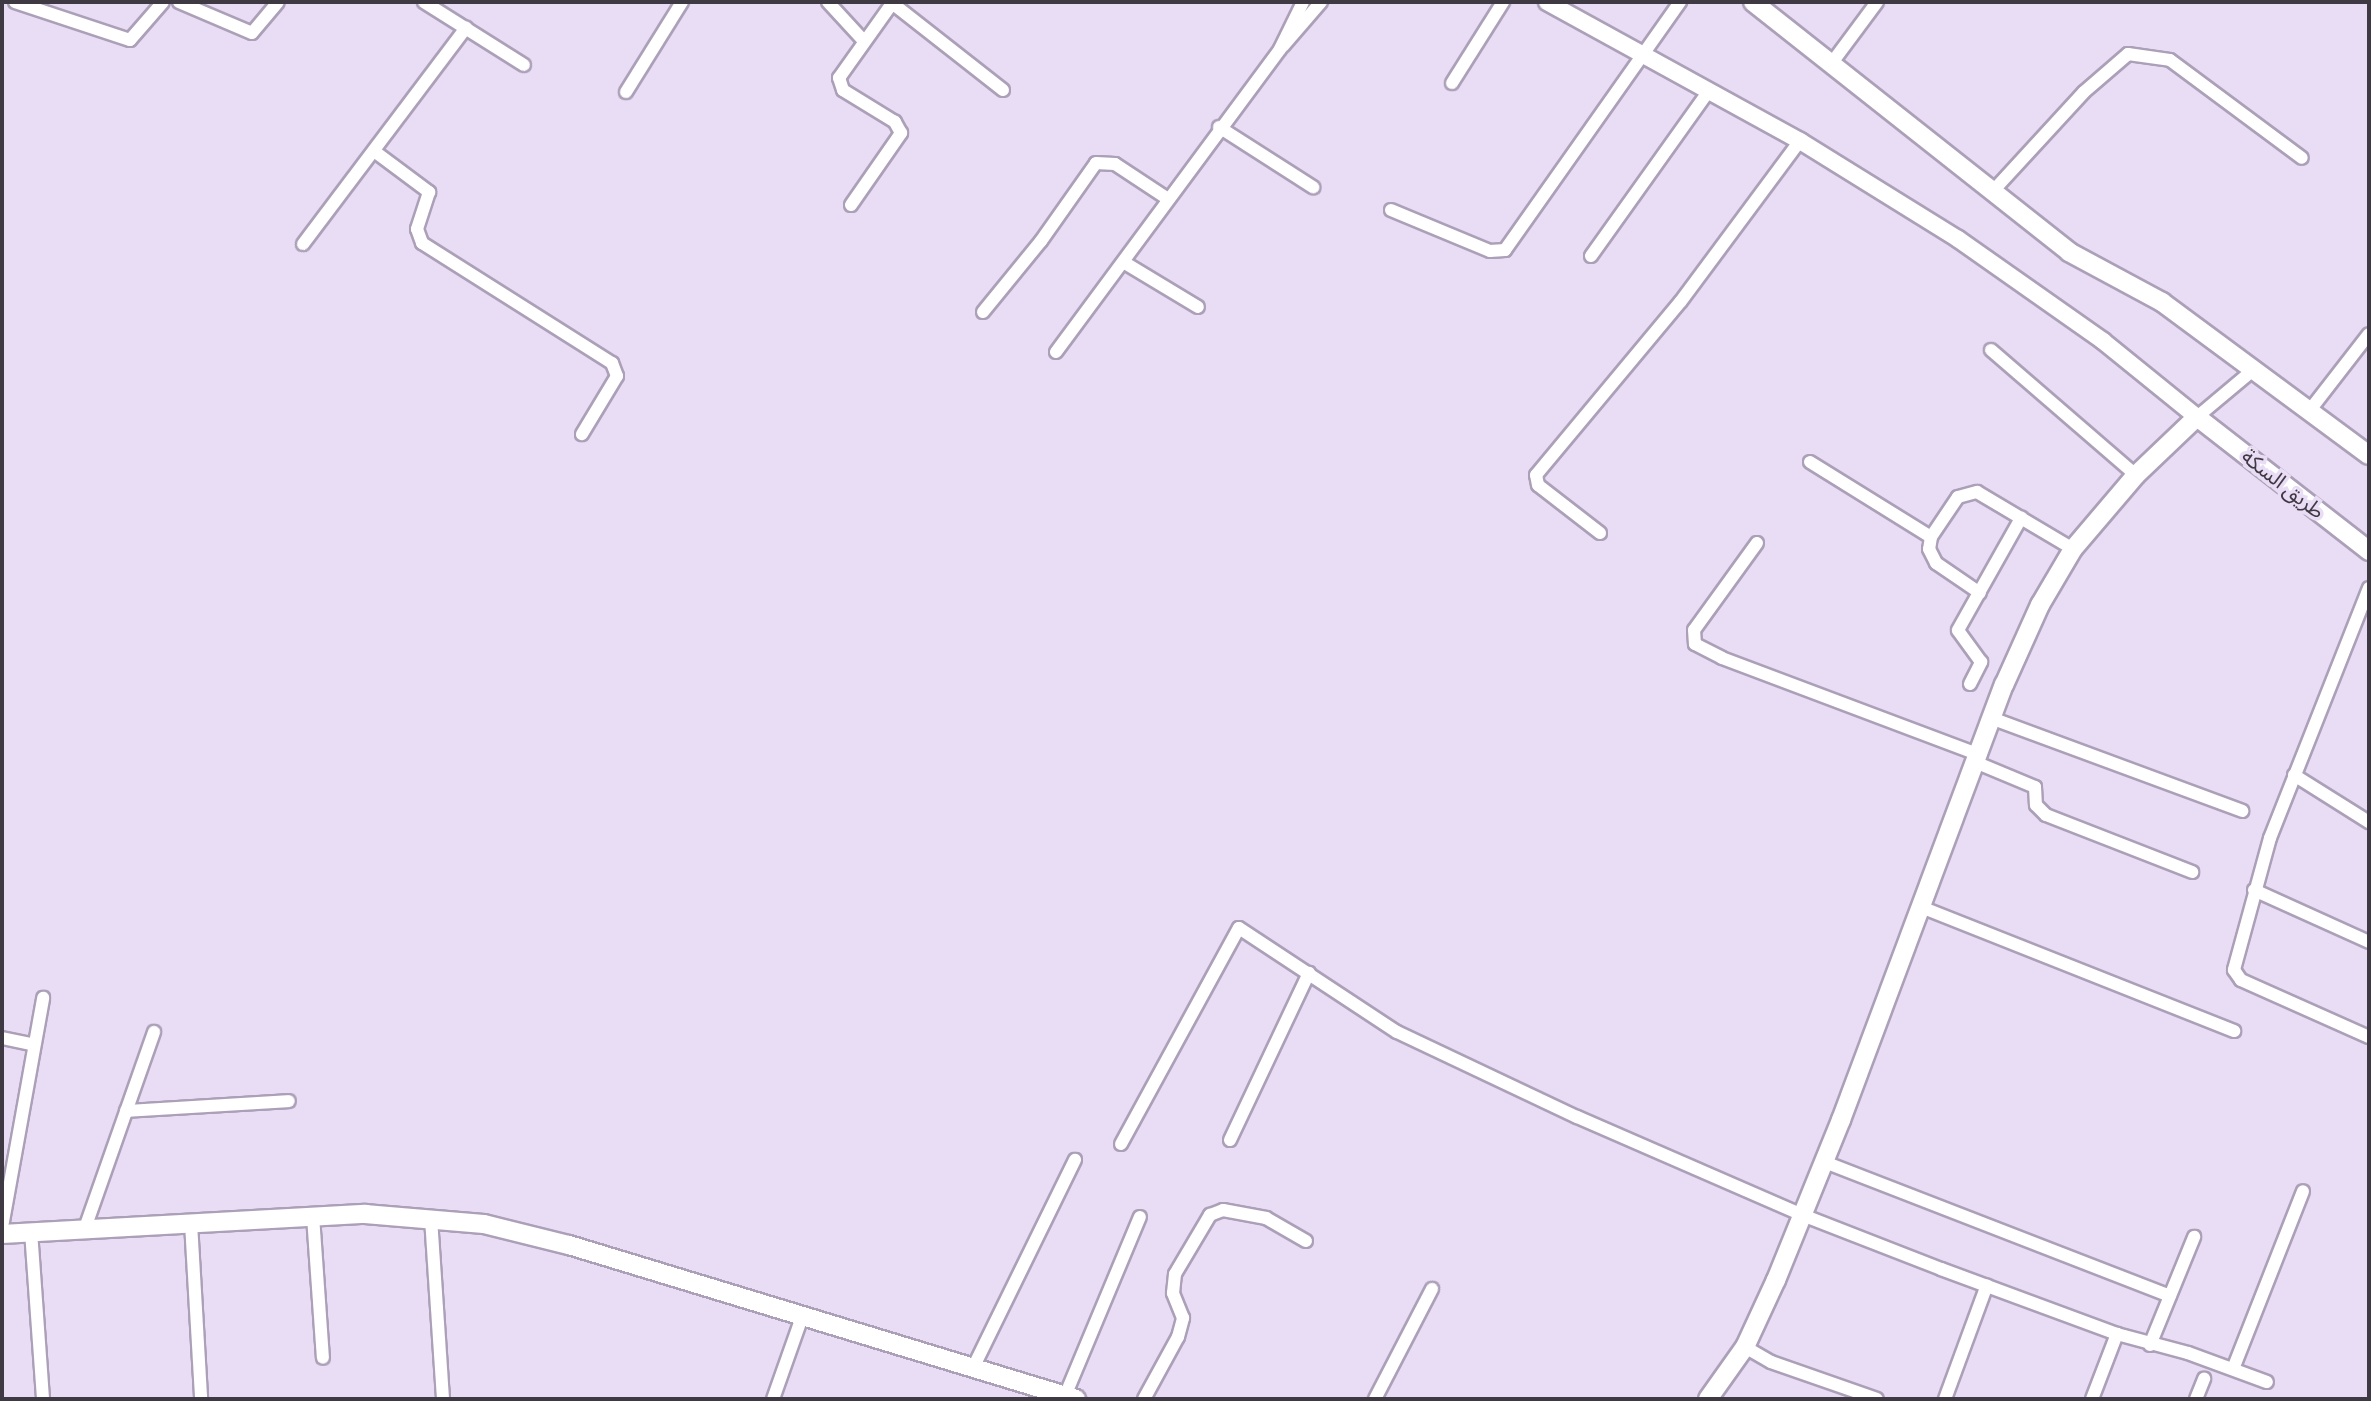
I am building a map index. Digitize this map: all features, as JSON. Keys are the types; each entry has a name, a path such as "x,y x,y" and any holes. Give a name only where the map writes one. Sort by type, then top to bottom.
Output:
{"main road":[{"path":"1753,2 2069,251 2162,302 2369,455"},
{"path":"1708,1399 1745,1347 1822,1161 1976,758 2040,605 2073,550 2136,475 2197,417"},
{"name":"طريق السكة","path":"2197,417 2369,551"},
{"path":"2,1234 313,1216 431,1217 531,1234 1070,1398"}],"street":[{"path":"15,2 130,40 163,2"},
{"path":"179,2 253,33 278,2"},
{"path":"424,2 524,65"},
{"path":"626,92 682,2"},
{"path":"828,2 863,40"},
{"path":"851,205 901,133 895,122 839,84 841,73 892,2 1003,90"},
{"path":"1280,49 1303,2"},
{"path":"1056,352 1125,263 1219,127 1321,2"},
{"path":"1452,83 1503,2"},
{"path":"1547,2 1800,141 2004,269 2197,417 2253,370"},
{"path":"1391,210 1490,251 1505,250 1680,2"},
{"path":"1830,64 1877,2"},
{"path":"303,244 466,28"},
{"path":"1993,191 2084,92 2128,54 2170,60 2302,158"},
{"path":"1591,256 1708,92"},
{"path":"1219,127 1313,187"},
{"path":"1600,533 1538,485 1536,475 1681,301 1800,141"},
{"path":"374,151 429,192 417,229 422,243 612,363 617,376 582,434"},
{"path":"983,312 1041,241 1096,163 1115,164 1168,199"},
{"path":"1125,263 1198,307"},
{"path":"2310,410 2369,334"},
{"path":"1991,350 2136,475"},
{"path":"1810,462 1931,537"},
{"path":"1980,593 1936,562 1929,549 1931,537 1958,496 1968,492 1986,496 2073,550"},
{"path":"1970,684 1981,662 1958,630 2021,518"},
{"path":"1757,543 1694,630 1695,644 1722,658 1976,758 2035,787 2036,805 2046,815 2192,872"},
{"path":"2369,588 2294,775 2254,890 2235,966 2238,978 2369,1037"},
{"path":"1992,718 2242,811"},
{"path":"2294,775 2369,822"},
{"path":"2254,890 2369,942"},
{"path":"1921,907 2234,1031"},
{"path":"1121,1144 1240,928 1349,1002 1422,1045 1800,1214 2117,1334 2267,1382"},
{"path":"1230,1140 1309,973"},
{"path":"2,1227 31,1044 43,998"},
{"path":"85,1228 154,1032"},
{"path":"2,1038 31,1044"},
{"path":"127,1111 289,1101"},
{"path":"973,1368 1075,1160"},
{"path":"1822,1161 2169,1296"},
{"path":"2233,1369 2303,1191"},
{"path":"1144,1399 1181,1327 1183,1318 1173,1293 1175,1274 1210,1215 1223,1210 1266,1218 1306,1241"},
{"path":"313,1216 323,1358"},
{"path":"431,1217 443,1399"},
{"path":"1070,1398 1140,1217"},
{"path":"191,1223 201,1399"},
{"path":"31,1231 43,1399"},
{"path":"2151,1345 2193,1237"},
{"path":"1945,1399 1987,1285"},
{"path":"1375,1399 1432,1289"},
{"path":"773,1399 802,1317"},
{"path":"2092,1399 2117,1334"},
{"path":"1745,1347 1771,1362 1877,1399"},
{"path":"2196,1399 2204,1379"}]}
